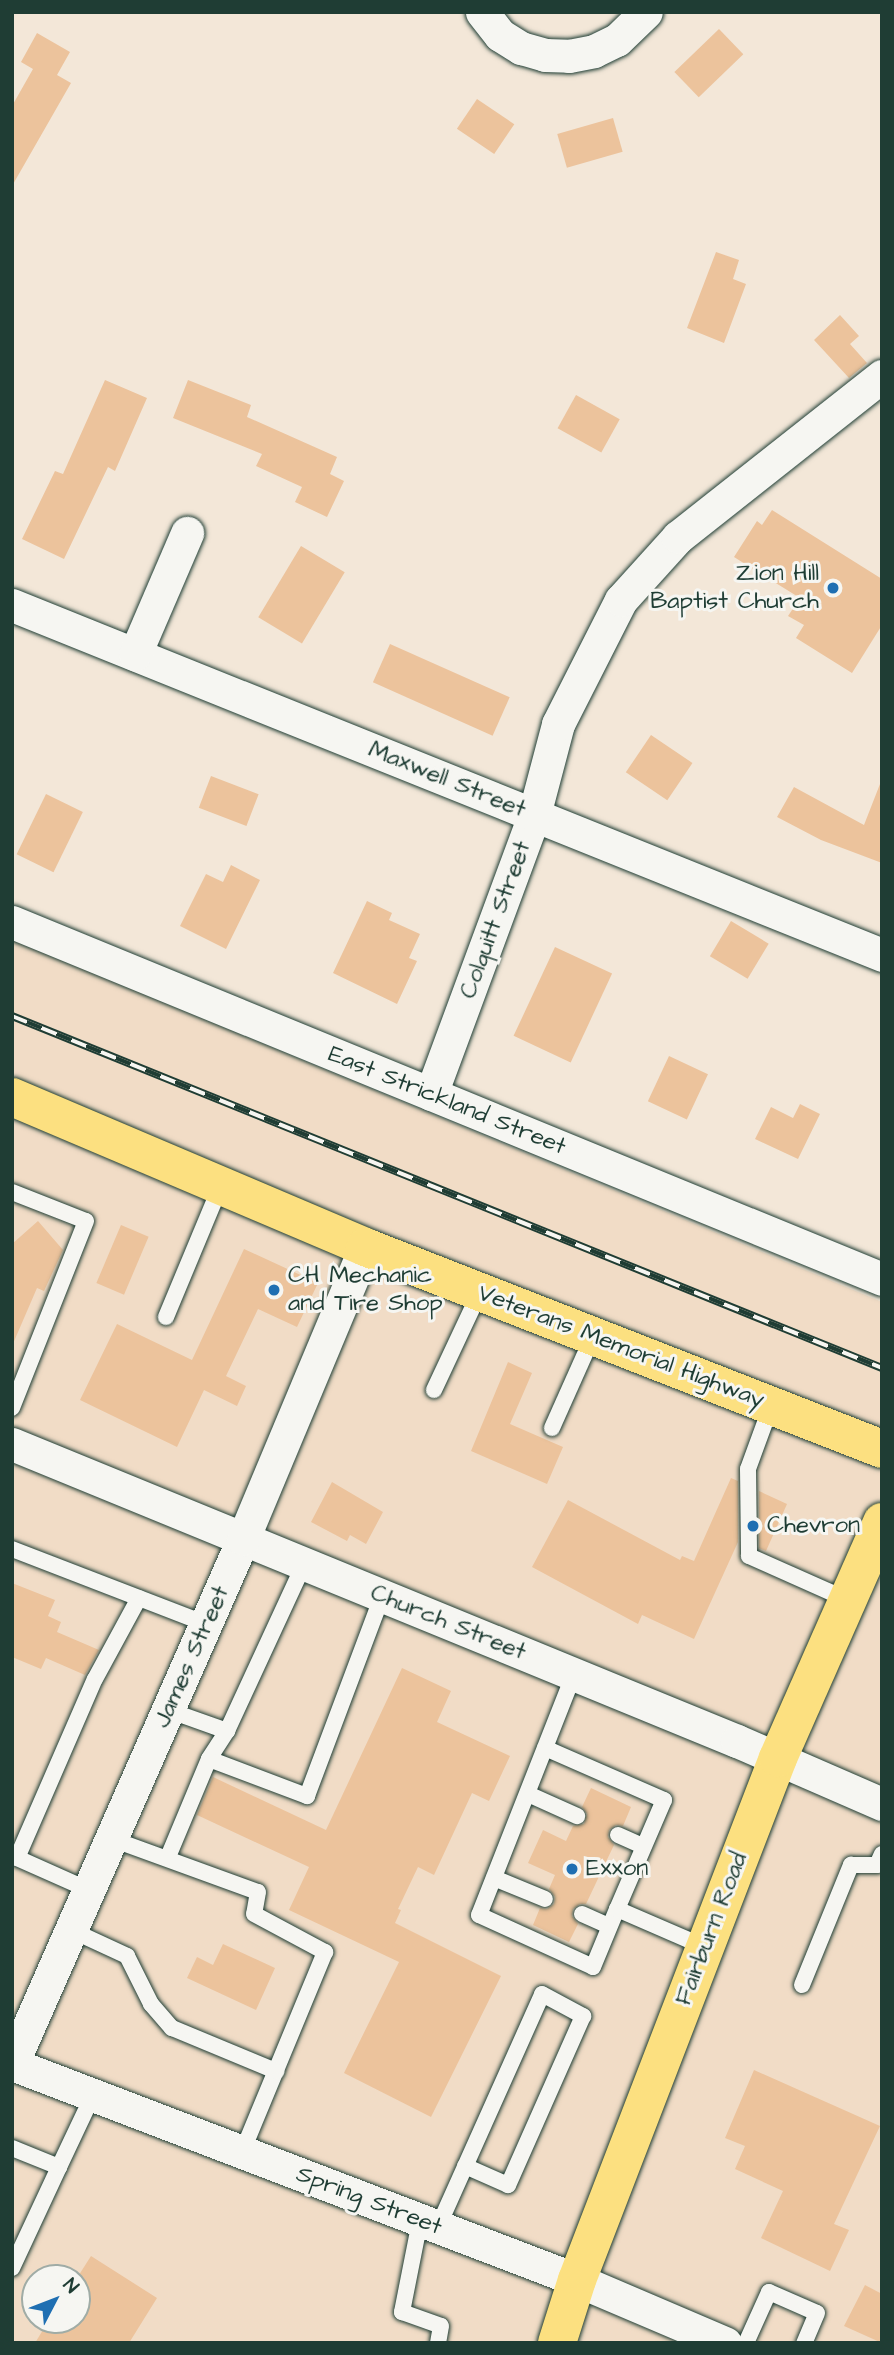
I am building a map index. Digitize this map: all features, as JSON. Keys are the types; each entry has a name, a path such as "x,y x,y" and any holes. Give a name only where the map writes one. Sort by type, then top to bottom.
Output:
{"main road":[{"name":"Veterans Memorial Highway","path":"12,1097 365,1247 882,1449"},
{"name":"Fairburn Road","path":"557,2343 577,2280 778,1758 882,1522"}],"street":[{"path":"482,12 500,35 521,48 545,55 569,56 594,51 617,40 646,12"},
{"name":"Colquitt Street","path":"431,1094 534,815 558,724 621,600 678,537 882,376"},
{"path":"135,654 187,533"},
{"name":"Maxwell Street","path":"12,605 882,954"},
{"name":"East Strickland Street","path":"12,922 882,1279"},
{"name":"James Street","path":"12,2064 243,1539 365,1247"},
{"name":"Church Street","path":"12,1444 778,1758 882,1804"},
{"name":"Spring Street","path":"12,2064 577,2280 687,2335 724,2343"}],"lane":[{"path":"166,1317 221,1185"},
{"path":"12,1192 86,1221 12,1408"},
{"path":"434,1390 480,1292"},
{"path":"552,1428 593,1336"},
{"path":"771,1406 748,1469 750,1556 848,1600"},
{"path":"12,1549 206,1624"},
{"path":"168,1857 209,1759 227,1731 304,1564"},
{"path":"209,1759 307,1796 382,1596"},
{"path":"89,1890 17,1858 95,1679 139,1598"},
{"path":"545,1748 664,1800 593,1967 479,1915 574,1674"},
{"path":"168,1710 227,1731"},
{"path":"528,1794 577,1816"},
{"path":"618,1835 643,1846"},
{"path":"112,1839 168,1857 258,1892 254,1914 325,1952 242,2152"},
{"path":"802,1985 851,1865 877,1865 882,1854"},
{"path":"494,1878 545,1899"},
{"path":"617,1909 705,1947"},
{"path":"582,1914 609,1926"},
{"path":"71,1930 127,1956 151,2004 172,2028 276,2071"},
{"path":"438,2343 441,2326 402,2312 429,2224 465,2166 542,1994 583,2017 508,2185 465,2166"},
{"path":"12,2268 93,2095"},
{"path":"12,2148 59,2168"},
{"path":"746,2343 769,2292 817,2313 805,2342"}],"shaded area":[{"path":"12,939 882,1302 882,2343 12,2343"}],"building":[{"path":"719,29 743,54 699,97 674,72"},
{"path":"37,33 70,52 57,75 71,83 12,186 12,106 33,69 21,62"},
{"path":"477,99 514,124 494,154 457,129"},
{"path":"613,118 623,152 567,168 557,134"},
{"path":"716,252 739,260 733,279 746,284 724,343 687,328"},
{"path":"840,315 859,336 850,344 867,363 849,378 814,340"},
{"path":"105,380 147,398 115,471 108,467 64,559 22,539 55,471 63,474"},
{"path":"188,380 251,405 247,417 337,457 330,474 344,481 327,517 295,502 302,487 256,466 262,454 173,418"},
{"path":"576,395 620,419 601,452 558,428"},
{"name":"Zion Hill Baptist Church","path":"772,510 882,579 882,625 852,673 796,638 804,625 788,616 800,598 734,557 757,521 762,525"},
{"path":"301,546 345,572 302,643 258,617"},
{"path":"390,644 510,697 493,736 373,682"},
{"path":"651,735 692,763 667,800 626,772"},
{"path":"211,776 259,794 246,826 199,808"},
{"path":"880,784 882,863 821,840 777,817 794,787 864,825"},
{"path":"46,794 83,812 53,872 17,854"},
{"path":"231,865 260,880 226,949 180,926 206,874 223,882"},
{"path":"367,901 392,913 389,920 420,934 409,958 417,961 397,1004 333,973"},
{"path":"731,921 769,944 748,979 710,956"},
{"path":"555,947 612,974 571,1062 514,1036"},
{"path":"669,1056 708,1074 687,1119 648,1101"},
{"path":"800,1104 820,1114 798,1159 755,1139 771,1107 793,1118"},
{"path":"38,1221 63,1250 44,1291 37,1288 12,1346 12,1244"},
{"path":"121,1225 149,1237 124,1295 96,1283"},
{"path":"244,1249 318,1283 297,1327 258,1309 226,1376 246,1386 237,1406 204,1390 177,1447 80,1400 117,1324 192,1360"},
{"path":"508,1362 532,1373 510,1424 563,1447 547,1484 471,1451"},
{"path":"731,1478 738,1481 738,1542 694,1639 642,1615 638,1624 532,1567 568,1500 680,1560 682,1556 694,1561"},
{"path":"332,1482 383,1512 366,1544 350,1535 347,1541 311,1522"},
{"path":"759,1491 787,1504 766,1551 759,1548"},
{"path":"12,1583 55,1600 48,1616 61,1622 57,1632 99,1650 85,1675 46,1658 41,1669 12,1657"},
{"path":"402,1668 451,1691 437,1722 510,1756 489,1801 472,1793 434,1875 418,1867 398,1909 401,1910 395,1923 501,1976 431,2117 344,2073 399,1962 289,1910 309,1867 197,1815 213,1777 326,1830"},
{"name":"Exxon","path":"591,1788 631,1807 623,1826 616,1825 609,1830 608,1837 614,1845 586,1904 580,1904 573,1909 572,1916 578,1924 569,1942 533,1925 540,1908 547,1909 554,1904 555,1897 549,1889 555,1875 528,1863 543,1830 566,1841 573,1826 584,1824 587,1814 582,1807"},
{"path":"223,1944 275,1968 256,2010 187,1978 197,1957 213,1965"},
{"path":"754,2070 880,2126 834,2224 849,2230 830,2271 761,2238 783,2191 735,2169 745,2146 725,2138"},
{"path":"91,2256 157,2298 129,2343 35,2343 40,2334 91,2334 91,2264 86,2264"},
{"path":"865,2285 882,2294 882,2343 844,2326"}],"railway":[{"path":"12,1016 882,1368"}],"place":[{"name":"Zion Hill Baptist Church","path":"833,588"},
{"name":"CH Mechanic and Tire Shop","path":"274,1290"},
{"name":"Chevron","path":"753,1526"},
{"name":"Exxon","path":"572,1869"}]}
